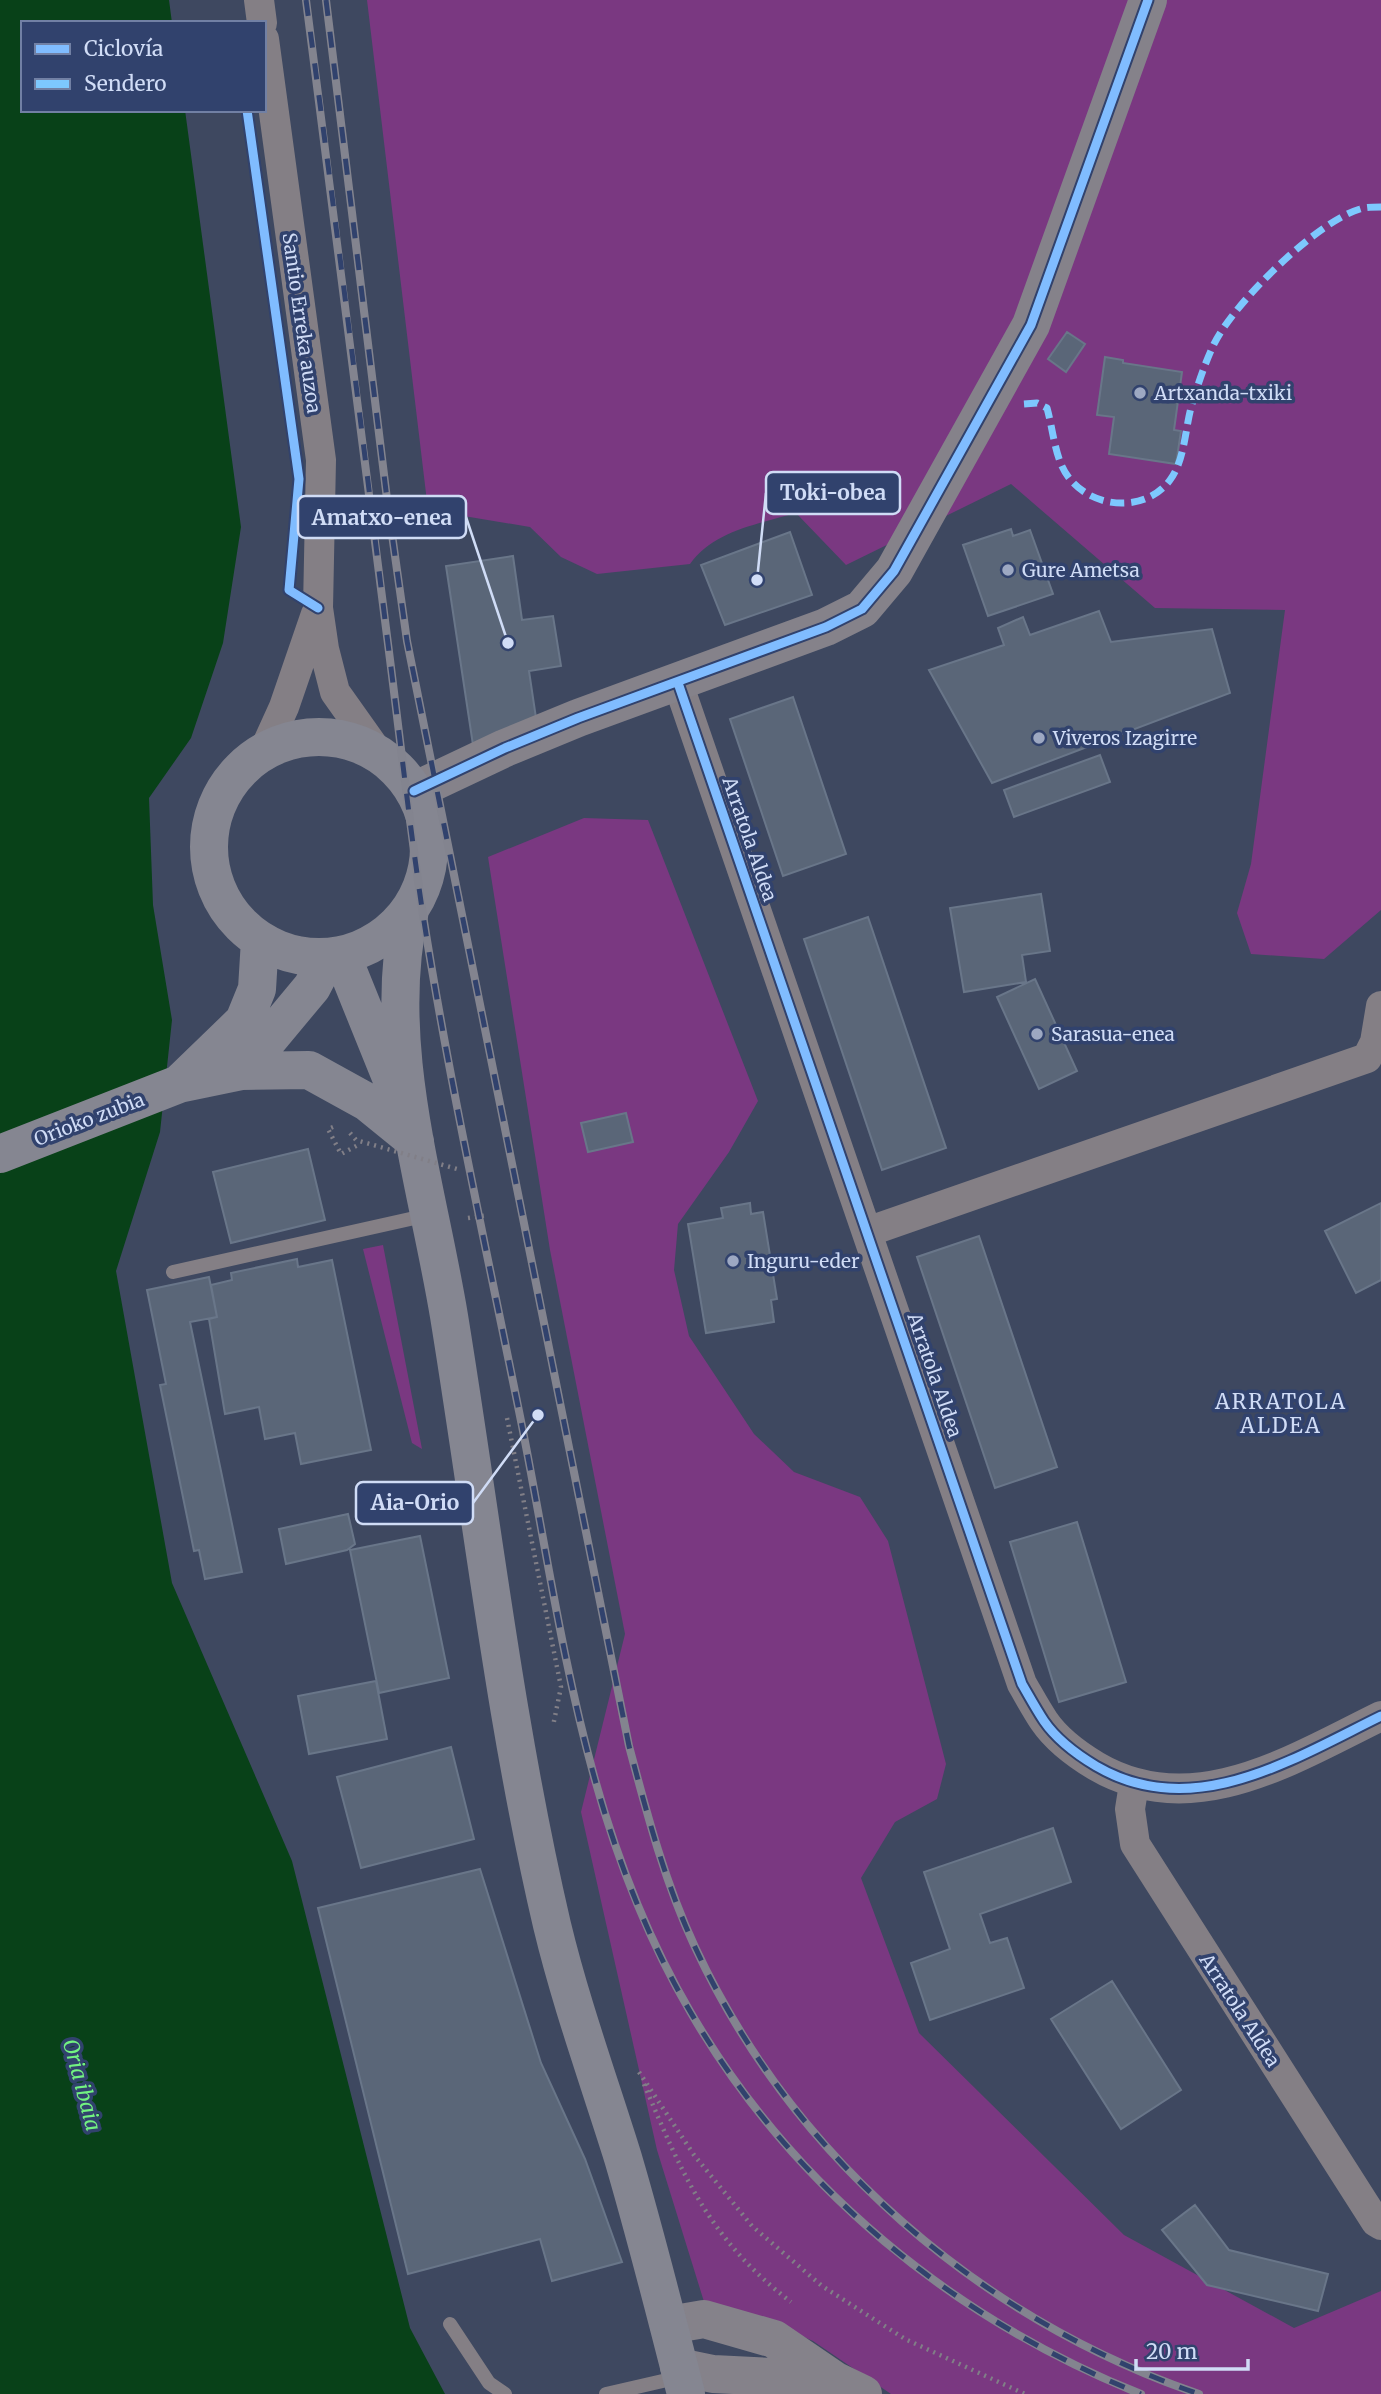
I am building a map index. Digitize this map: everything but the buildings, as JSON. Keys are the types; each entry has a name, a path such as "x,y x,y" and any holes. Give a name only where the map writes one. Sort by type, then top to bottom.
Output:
{"highway":[{"path":"303,737 334,738 357,743 379,754 401,773 414,791 426,819 430,850 422,890 410,910 385,936 335,957 300,956 260,940 236,919 224,902 215,883 209,850 215,811 232,779 264,751 303,737"},
{"path":"410,910 402,948 398,1004 415,1141 536,1851 575,2009 624,2162 682,2379"},
{"path":"179,1084 244,1021 257,989 260,940"},
{"path":"242,1071 335,957"},
{"path":"335,957 368,1014 415,1141"},
{"path":"179,1084 242,1071 309,1070 367,1102 415,1141"},
{"name":"Orioko zubia","path":"0,1154 179,1084"}],"street":[{"path":"259,0 262,21"},
{"path":"414,791 505,748 825,627 862,609 894,572 1031,326 1148,0"},
{"name":"Santio Erreka auzoa","path":"266,54 321,460 318,608 335,692 379,754"},
{"name":"Santio Erreka auzoa","path":"264,751 284,707 318,608"},
{"name":"Arratola Aldea","path":"678,683 1023,1684 1044,1721 1073,1752 1107,1773 1134,1784 1161,1789 1205,1790 1270,1771 1381,1716"},
{"path":"867,1233 1367,1058 1375,1042 1381,1006"},
{"name":"Arratola Aldea","path":"1134,1784 1130,1809 1136,1844 1376,2222 1381,2225"},
{"path":"669,2325 704,2319 775,2339 848,2387"},
{"path":"682,2379 713,2374 762,2385 848,2387"}],"lane":[{"path":"173,1272 429,1214"},
{"path":"450,2324 489,2383 505,2394"},
{"path":"607,2394 682,2379"}],"path":[{"path":"344,1121 355,1140 457,1169"},
{"path":"336,1125 328,1129 341,1154 352,1147"},
{"path":"467,1219 488,1215"},
{"path":"506,1415 561,1687 552,1732"},
{"path":"635,2062 681,2172 708,2219 766,2283 798,2307"},
{"path":"640,2075 694,2155 752,2226 822,2286 905,2339 1025,2394"}],"shaded area":[{"path":"367,0 1381,0 1381,910 1324,959 1251,954 1237,913 1251,864 1285,610 1155,608 1011,484 846,565 796,513 724,536 700,553 690,564 597,574 561,557 530,527 428,510"},
{"path":"584,818 648,820 758,1101 729,1152 678,1224 674,1270 689,1336 754,1434 794,1472 860,1497 888,1541 946,1764 937,1799 895,1822 861,1878 919,2033 1124,2235 1294,2328 1381,2291 1381,2394 891,2394 813,2341 767,2321 705,2305 657,2150 581,1812 625,1634 550,1250 488,857"},
{"path":"383,1245 422,1449 412,1443 363,1249"}],"water":[{"name":"Oria ibaia","path":"0,0 169,0 172,21 21,21 21,112 185,112 241,527 223,643 191,738 149,798 153,905 172,1020 160,1132 116,1271 172,1583 292,1861 410,2328 445,2394 0,2394"}],"railway":[{"path":"306,0 423,915 457,1107 565,1653 601,1801 625,1873 655,1944 691,2013 732,2077 778,2136 829,2191 884,2241 944,2287 1007,2328 1072,2364 1141,2394"},
{"path":"326,0 407,641 629,1746 650,1823 684,1923 736,2024 784,2095 840,2161 902,2222 970,2275 1042,2322 1119,2362 1199,2394"}],"marked path":[{"path":"1024,404 1037,403 1047,408 1061,464 1070,479 1082,490 1096,498 1128,503 1158,492 1170,480 1179,463 1192,404 1214,344 1239,307 1278,266 1321,230 1360,209 1381,207"}],"cycle path":[{"path":"414,791 505,748 578,718 826,627 862,609 894,571 1031,325 1148,0"},
{"path":"247,112 299,479 289,590 318,608"},
{"path":"678,683 1022,1684 1044,1721 1067,1746 1096,1766 1132,1782 1169,1788 1206,1787 1278,1766 1381,1716"}],"place":[{"name":"Artxanda-txiki","path":"1140,393"},
{"name":"Gure Ametsa","path":"1008,570"},
{"name":"Toki-obea","path":"757,580"},
{"name":"Amatxo-enea","path":"508,643"},
{"name":"Viveros Izagirre","path":"1039,738"},
{"name":"Sarasua-enea","path":"1037,1034"},
{"name":"Inguru-eder","path":"733,1261"},
{"name":"Aia-Orio","path":"538,1415"}],"district":[{"name":"ARRATOLA ALDEA","path":"1281,1413"}]}
